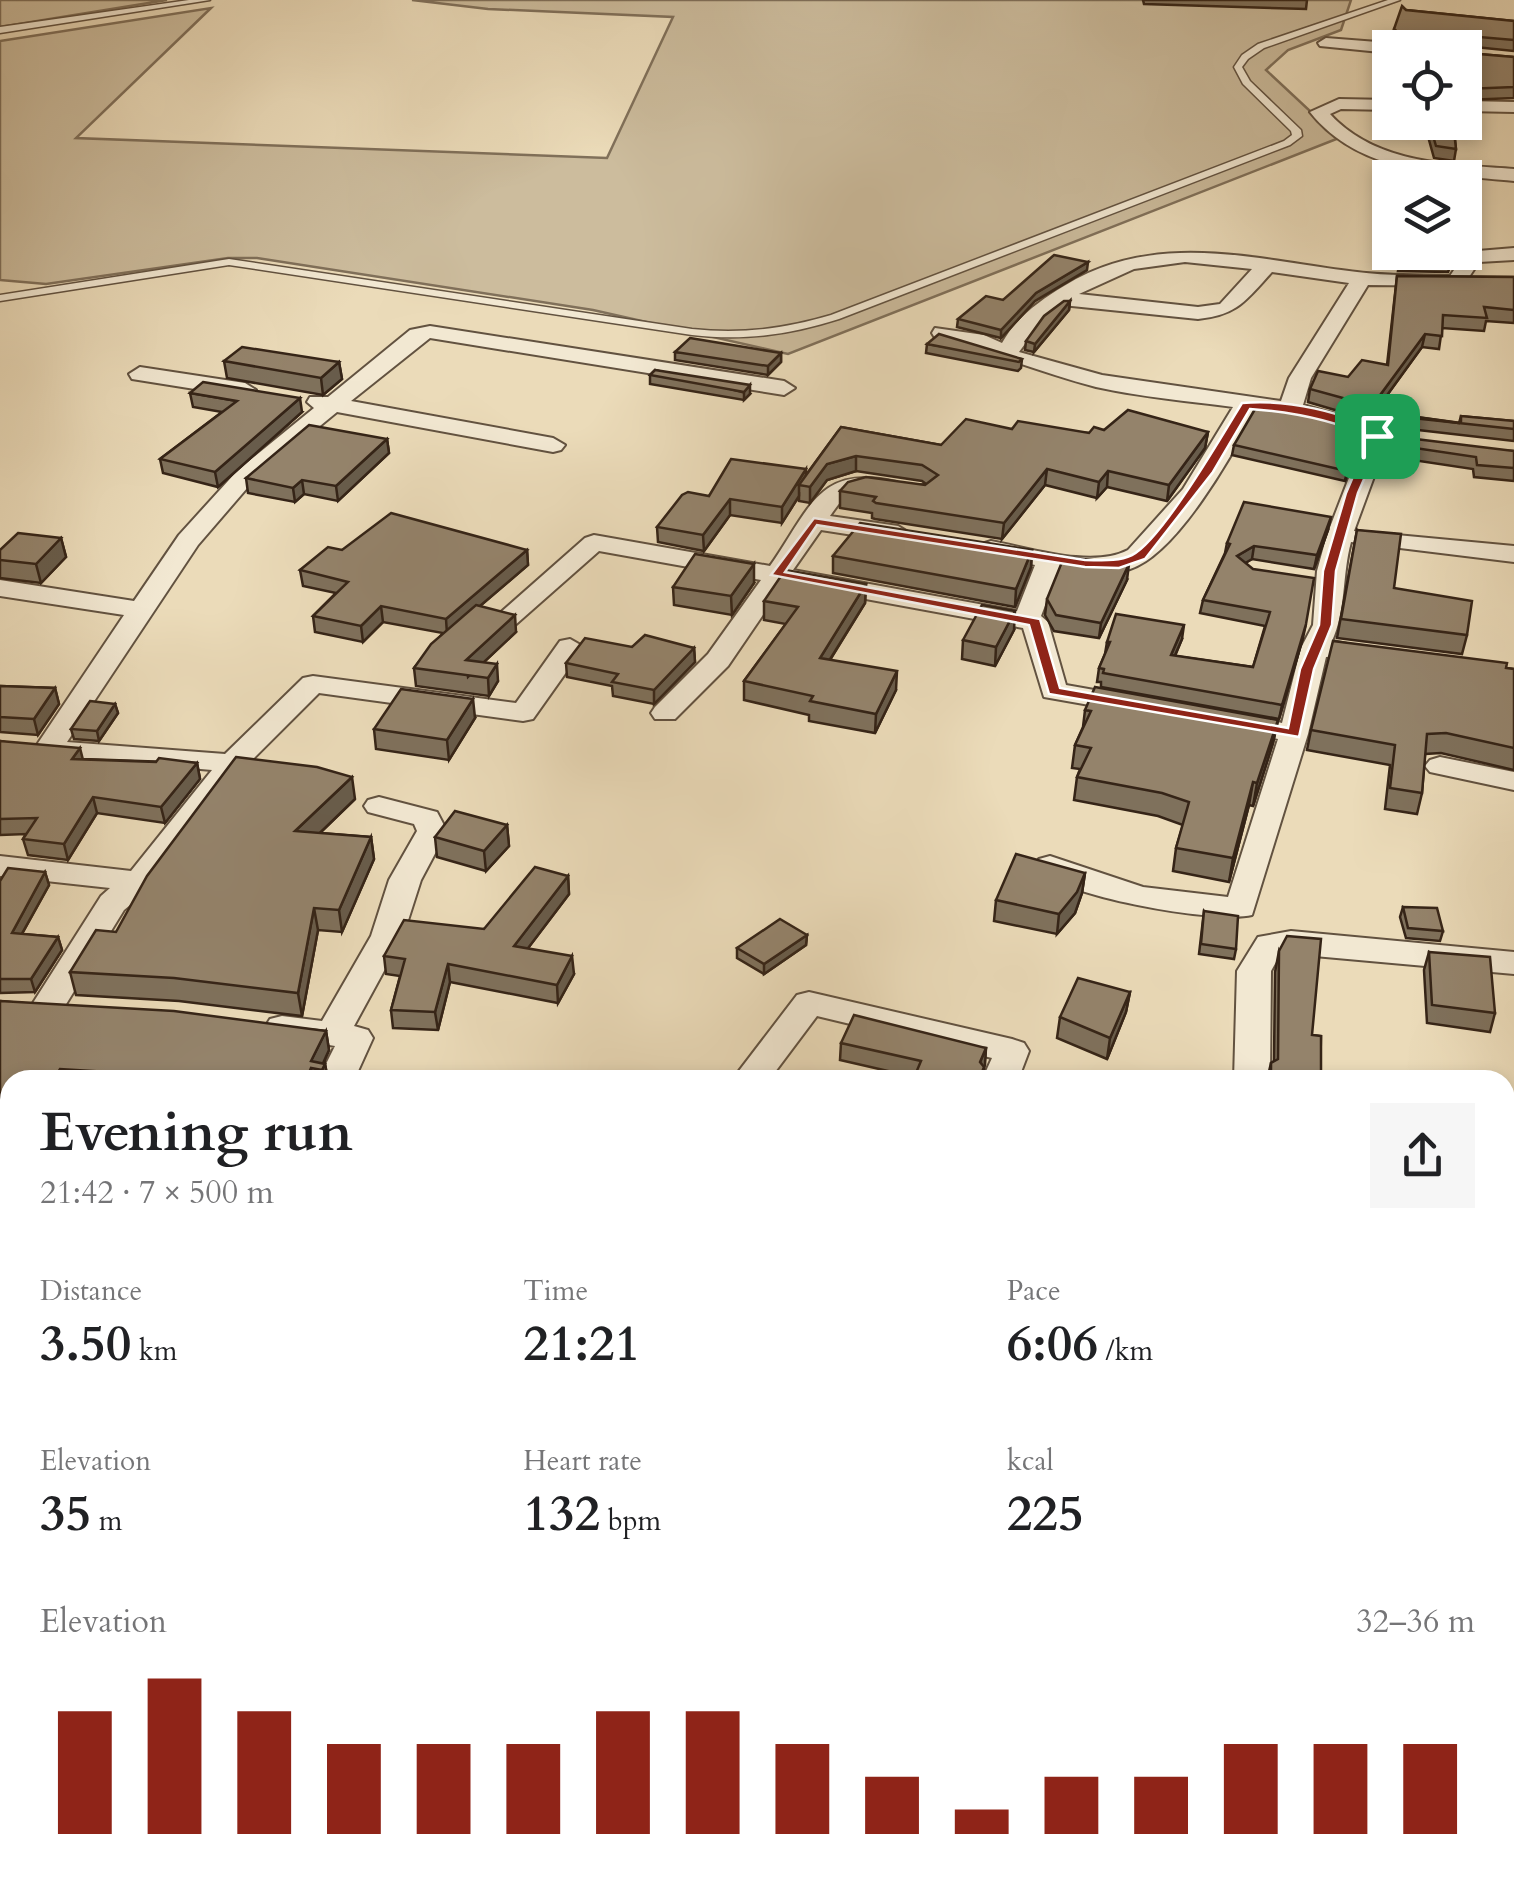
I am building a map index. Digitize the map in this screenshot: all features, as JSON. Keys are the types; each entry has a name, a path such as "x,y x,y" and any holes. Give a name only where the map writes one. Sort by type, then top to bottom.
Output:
{"street":[{"path":"1326,43 1372,47"},
{"path":"1372,105 1338,104 1320,112 1352,142 1391,158 1514,176"},
{"path":"1482,106 1514,107"},
{"path":"1006,355 1023,326 1058,298 1114,270 1170,256 1267,264 1362,279 1456,282 1473,256 1514,254"},
{"path":"1058,298 1198,313 1215,311 1227,308 1267,264"},
{"path":"1290,408 1300,378 1362,279"},
{"path":"48,749 188,540 246,475 418,336 430,332 784,388"},
{"path":"943,333 984,341 1006,355 1102,381 1246,405 1290,408 1348,422 1377,436 1431,443"},
{"path":"140,374 553,445"},
{"path":"960,544 1119,564 1141,556 1209,470 1246,405"},
{"path":"1050,866 1104,890 1182,906 1242,908 1294,734 1315,648 1326,625 1319,580 1377,436"},
{"path":"666,713 718,660 836,489 846,484 905,490"},
{"path":"814,521 924,538"},
{"path":"1340,535 1514,554"},
{"path":"505,620 594,543 1035,622 1054,691 1160,709"},
{"path":"1026,620 1052,558"},
{"path":"0,588 142,610"},
{"path":"86,1009 32,1006 112,903 138,882 200,810 232,763 313,684 523,713 570,646"},
{"path":"1315,648 1364,652"},
{"path":"1214,718 1294,734"},
{"path":"16,746 232,763"},
{"path":"1440,766 1514,781"},
{"path":"332,1033 387,936 404,880 432,831 426,818 379,806"},
{"path":"0,866 138,882"},
{"path":"1252,1070 1254,971 1270,944 1292,941 1514,963"},
{"path":"758,1070 809,1002 1012,1051 1004,1070"},
{"path":"256,1024 356,1038 341,1070"}],"lane":[{"path":"0,30 206,0"},
{"path":"0,298 229,262 692,332 737,338 773,335 836,317 1287,144 1297,136 1296,130 1246,82 1238,67 1244,56 1261,46 1396,0"}],"shaded area":[{"path":"0,0 167,0 0,27"},
{"path":"412,0 1351,0 1341,30 1288,50 1266,70 1339,138 788,354 593,310 257,258 228,258 46,284 0,280 0,41 211,8 76,138 607,158 673,17 488,9"}],"building":[{"path":"1402,6 1406,10 1514,21 1514,40 1482,37 1482,30 1394,29"},
{"path":"1482,54 1514,57 1514,87 1482,88"},
{"path":"1434,140 1455,140 1456,149 1436,146"},
{"path":"1054,255 1088,262 1036,293 1001,330 958,319 986,296 1003,300"},
{"path":"1397,276 1514,277 1514,310 1484,307 1487,318 1443,315 1442,336 1425,334 1372,406 1310,389 1318,371 1348,377 1362,360 1388,365"},
{"path":"1070,301 1035,344 1026,341 1044,316"},
{"path":"939,334 1022,359 1019,362 927,344"},
{"path":"690,338 781,353 768,366 675,352"},
{"path":"242,347 339,362 321,378 224,361"},
{"path":"655,370 750,385 744,392 650,375"},
{"path":"203,382 300,398 215,472 160,459 237,401 190,393"},
{"path":"1258,404 1341,421 1361,430 1347,471 1234,445"},
{"path":"1128,410 1208,432 1169,485 1108,471 1099,482 1047,469 1004,523 876,503 876,497 840,491 848,482 866,477 925,485 938,475 922,465 856,456 827,464 810,487 799,485 841,427 941,445 966,419 1012,429 1018,421 1089,433 1094,427 1104,430"},
{"path":"1380,412 1461,423 1461,416 1514,421 1514,429 1385,415"},
{"path":"309,425 387,439 336,486 302,480 293,488 246,478"},
{"path":"1391,436 1514,451 1514,468 1477,465 1476,457 1388,444"},
{"path":"731,459 806,469 782,507 730,499 703,535 657,527 682,495 688,492 709,496"},
{"path":"1244,502 1331,517 1317,555 1254,546 1237,556 1253,569 1314,578 1306,624 1282,705 1103,673 1104,669 1099,668 1116,614 1184,625 1171,655 1253,667 1270,612 1203,600 1230,544 1227,543"},
{"path":"391,513 527,550 446,619 381,606 361,626 313,616 348,582 300,570 328,547 342,550"},
{"path":"860,523 1032,550 1016,589 833,556"},
{"path":"1357,530 1401,534 1394,588 1472,601 1467,635 1341,619"},
{"path":"18,533 61,538 36,564 0,560 0,550"},
{"path":"695,554 754,564 731,596 673,587"},
{"path":"1064,557 1129,564 1101,623 1056,615 1047,599"},
{"path":"785,570 866,584 820,658 897,671 876,714 810,701 813,696 744,681 798,607 764,601"},
{"path":"476,605 515,615 466,660 497,664 488,678 414,668 431,644"},
{"path":"982,605 1015,611 996,647 963,640"},
{"path":"645,635 694,648 654,690 612,682 618,674 566,663 585,638 632,647"},
{"path":"1333,641 1507,663 1506,668 1514,669 1514,748 1446,733 1427,734 1422,793 1390,788 1395,745 1311,730"},
{"path":"0,686 55,688 34,719 0,717"},
{"path":"1095,687 1278,720 1257,783 1253,782 1233,858 1176,848 1189,802 1077,777 1091,748 1075,745 1091,711 1085,710"},
{"path":"401,689 473,699 447,740 374,729"},
{"path":"90,701 115,704 97,731 71,729"},
{"path":"0,741 80,748 72,759 156,762 159,758 197,763 161,807 93,797 64,844 23,839 37,818 0,819"},
{"path":"236,757 317,767 352,777 295,831 371,837 339,910 314,908 298,993 174,978 70,972 96,930 116,932 147,876"},
{"path":"455,811 507,825 484,851 435,837"},
{"path":"1016,854 1085,873 1077,892 1059,914 996,900"},
{"path":"535,867 568,876 514,946 572,956 557,985 448,964 435,1012 391,1010 405,959 384,956 404,920 484,929"},
{"path":"8,868 45,872 12,933 58,937 31,979 0,979 0,881"},
{"path":"1403,907 1437,908 1443,931 1408,928"},
{"path":"1204,911 1238,916 1236,949 1201,944"},
{"path":"780,919 807,935 764,964 737,948"},
{"path":"1287,936 1321,939 1312,1035 1321,1036 1321,1070 1271,1070 1271,1063 1278,1059 1279,951"},
{"path":"1429,952 1490,957 1495,1013 1432,1005"},
{"path":"1078,978 1130,992 1110,1038 1060,1017"},
{"path":"0,1001 174,1011 326,1031 311,1061 325,1064 322,1070 0,1070"},
{"path":"854,1015 986,1048 980,1062 983,1070 917,1070 921,1061 841,1043"}],"route":[{"path":"1246,405 1290,408 1348,422 1377,436 1352,493 1330,571 1326,625 1307,669 1294,734 1054,691 1035,622 777,575 814,521 1085,564 1119,564 1141,556 1209,470 1246,405"}]}
